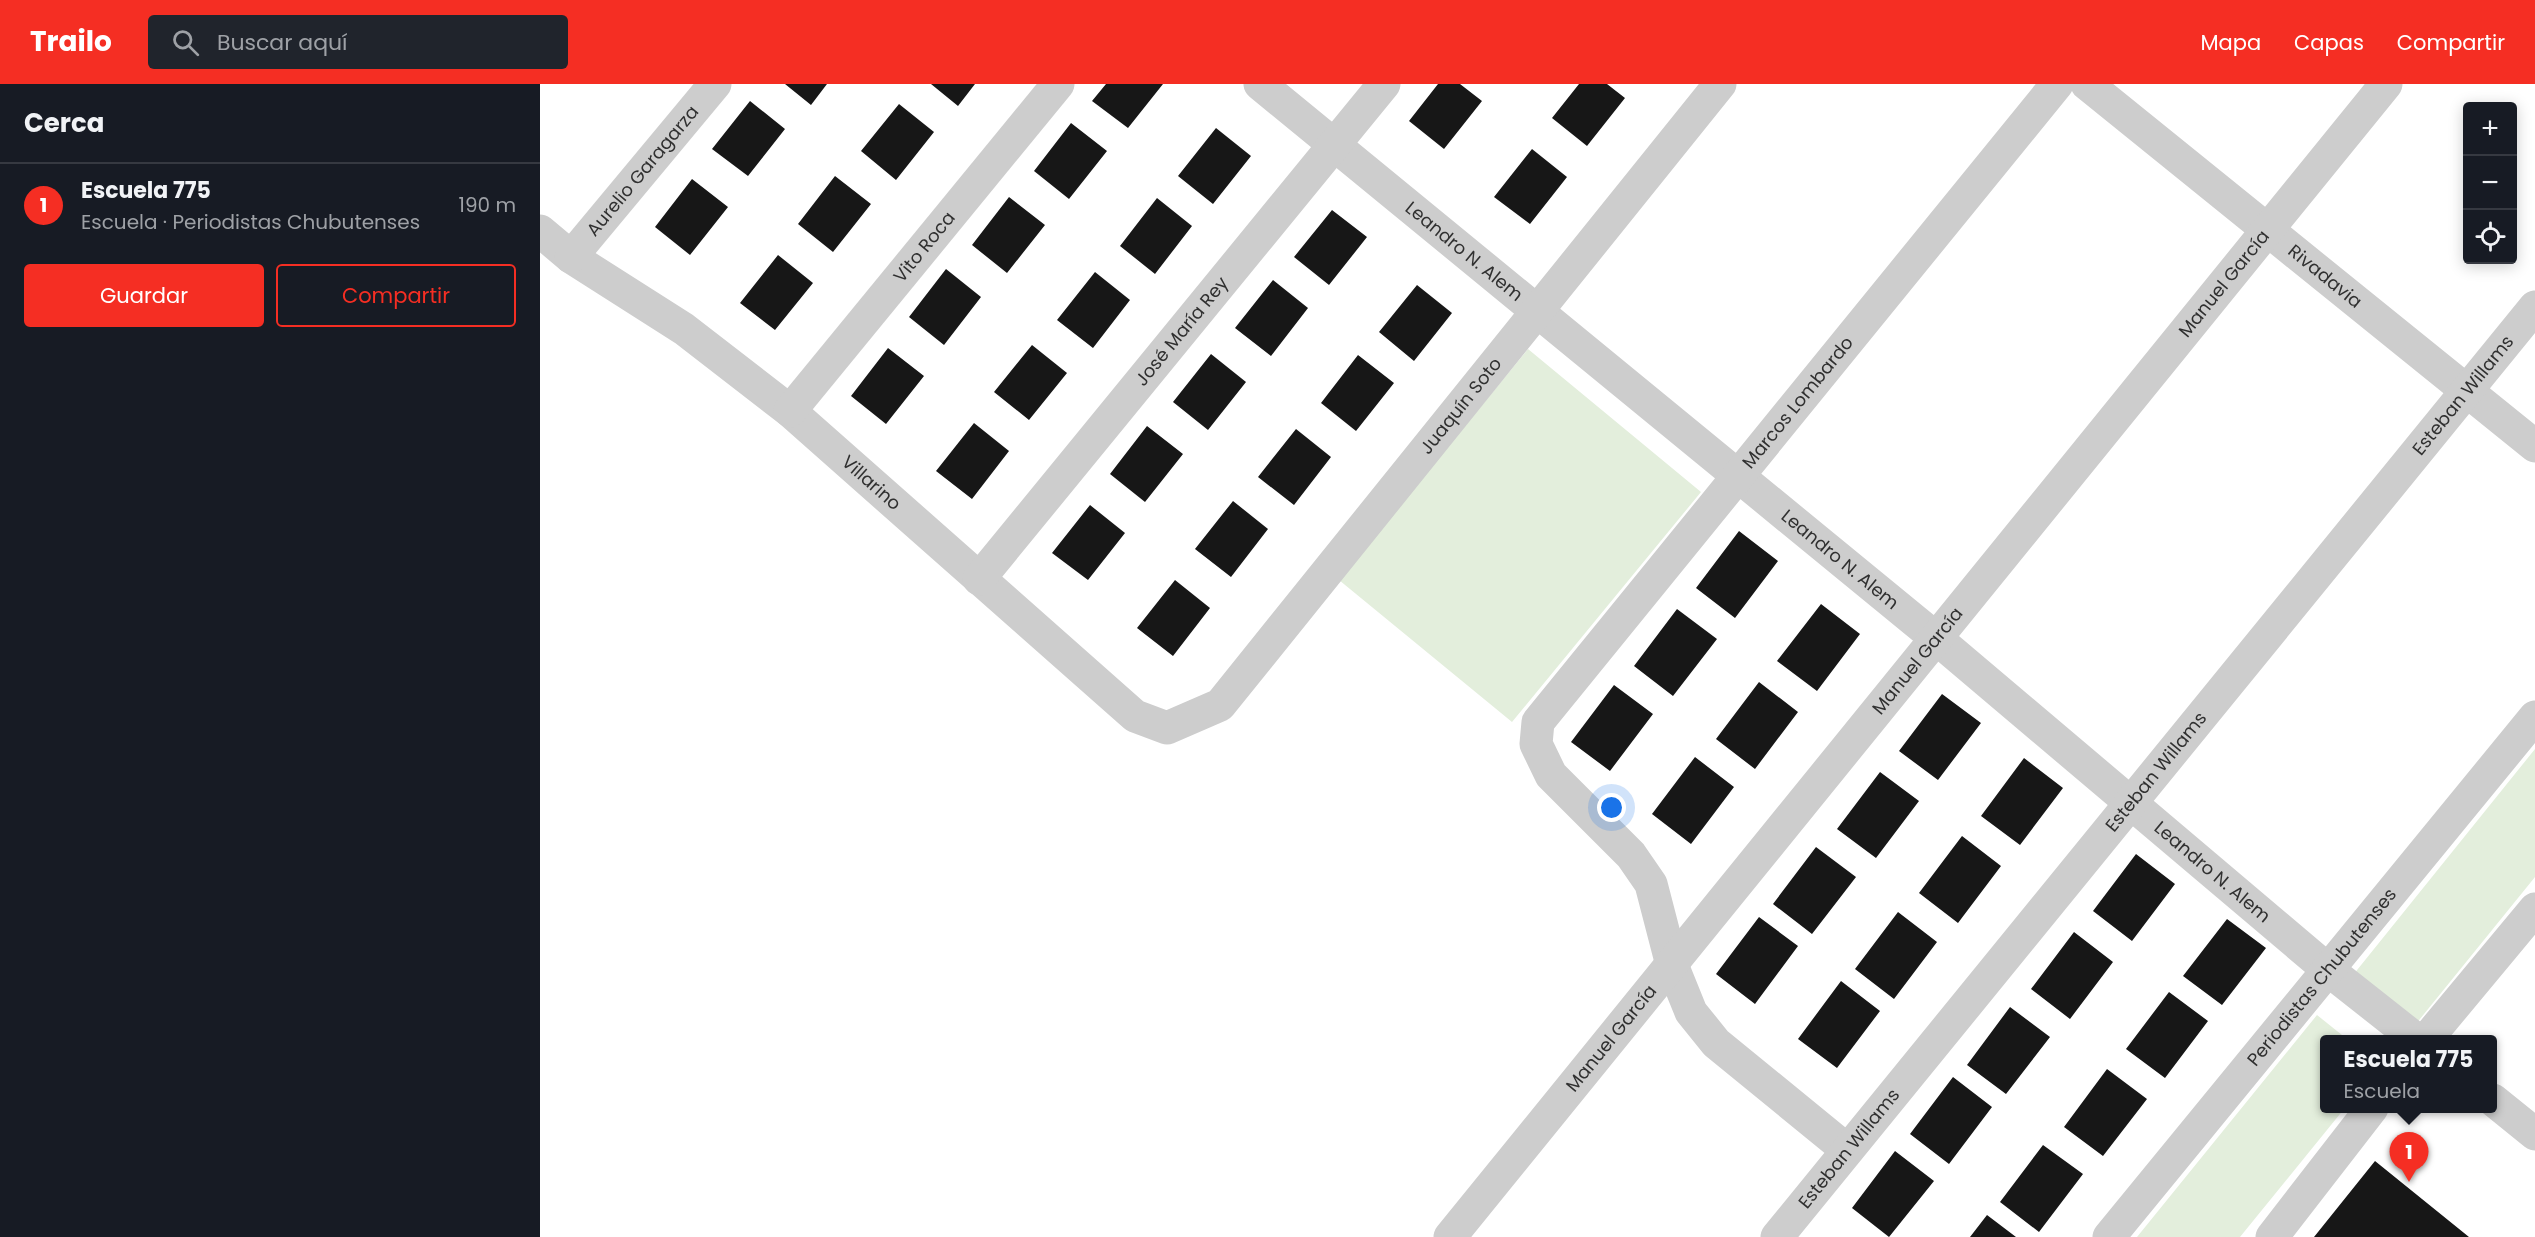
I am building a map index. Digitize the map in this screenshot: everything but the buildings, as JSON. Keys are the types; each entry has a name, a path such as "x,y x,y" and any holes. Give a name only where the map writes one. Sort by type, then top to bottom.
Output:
{"street":[{"name":"Aurelio Garagarza","path":"571,257 715,84"},
{"name":"Vito Roca","path":"789,411 1058,84"},
{"name":"Leandro N. Alem","path":"1260,84 1937,639 2327,969 2411,1035"},
{"name":"José María Rey","path":"979,579 1384,84"},
{"name":"Juaquín Soto","path":"1195,718 1220,705 1720,84"},
{"name":"Marcos Lombardo","path":"1672,965 1651,884 1631,855 1551,775 1536,744 1538,722 2057,84"},
{"name":"Rivadavia","path":"2087,84 2535,446"},
{"name":"Manuel García","path":"1450,1237 2386,84"},
{"name":"Villarino","path":"540,231 571,257 684,329 789,411 1135,716 1167,729 1195,718"},
{"name":"Esteban Willams","path":"1788,1233 1847,1150 2535,308"},
{"name":"Periodistas Chubutenses","path":"2109,1237 2535,717"},
{"path":"2430,1035 2535,909"},
{"path":"1672,965 1691,1012 1716,1042 1847,1150"},
{"path":"2497,1103 2535,1134"},
{"path":"2272,1237 2368,1113"}],"green space":[{"path":"1528,349 1701,492 1512,722 1339,580"},
{"path":"2535,749 2535,877 2407,1035 2345,985"},
{"path":"2317,1015 2342,1035 2320,1035 2320,1113 2341,1113 2240,1237 2137,1237"}],"place":[{"name":"Escuela 775","path":"2409,1182"}]}
